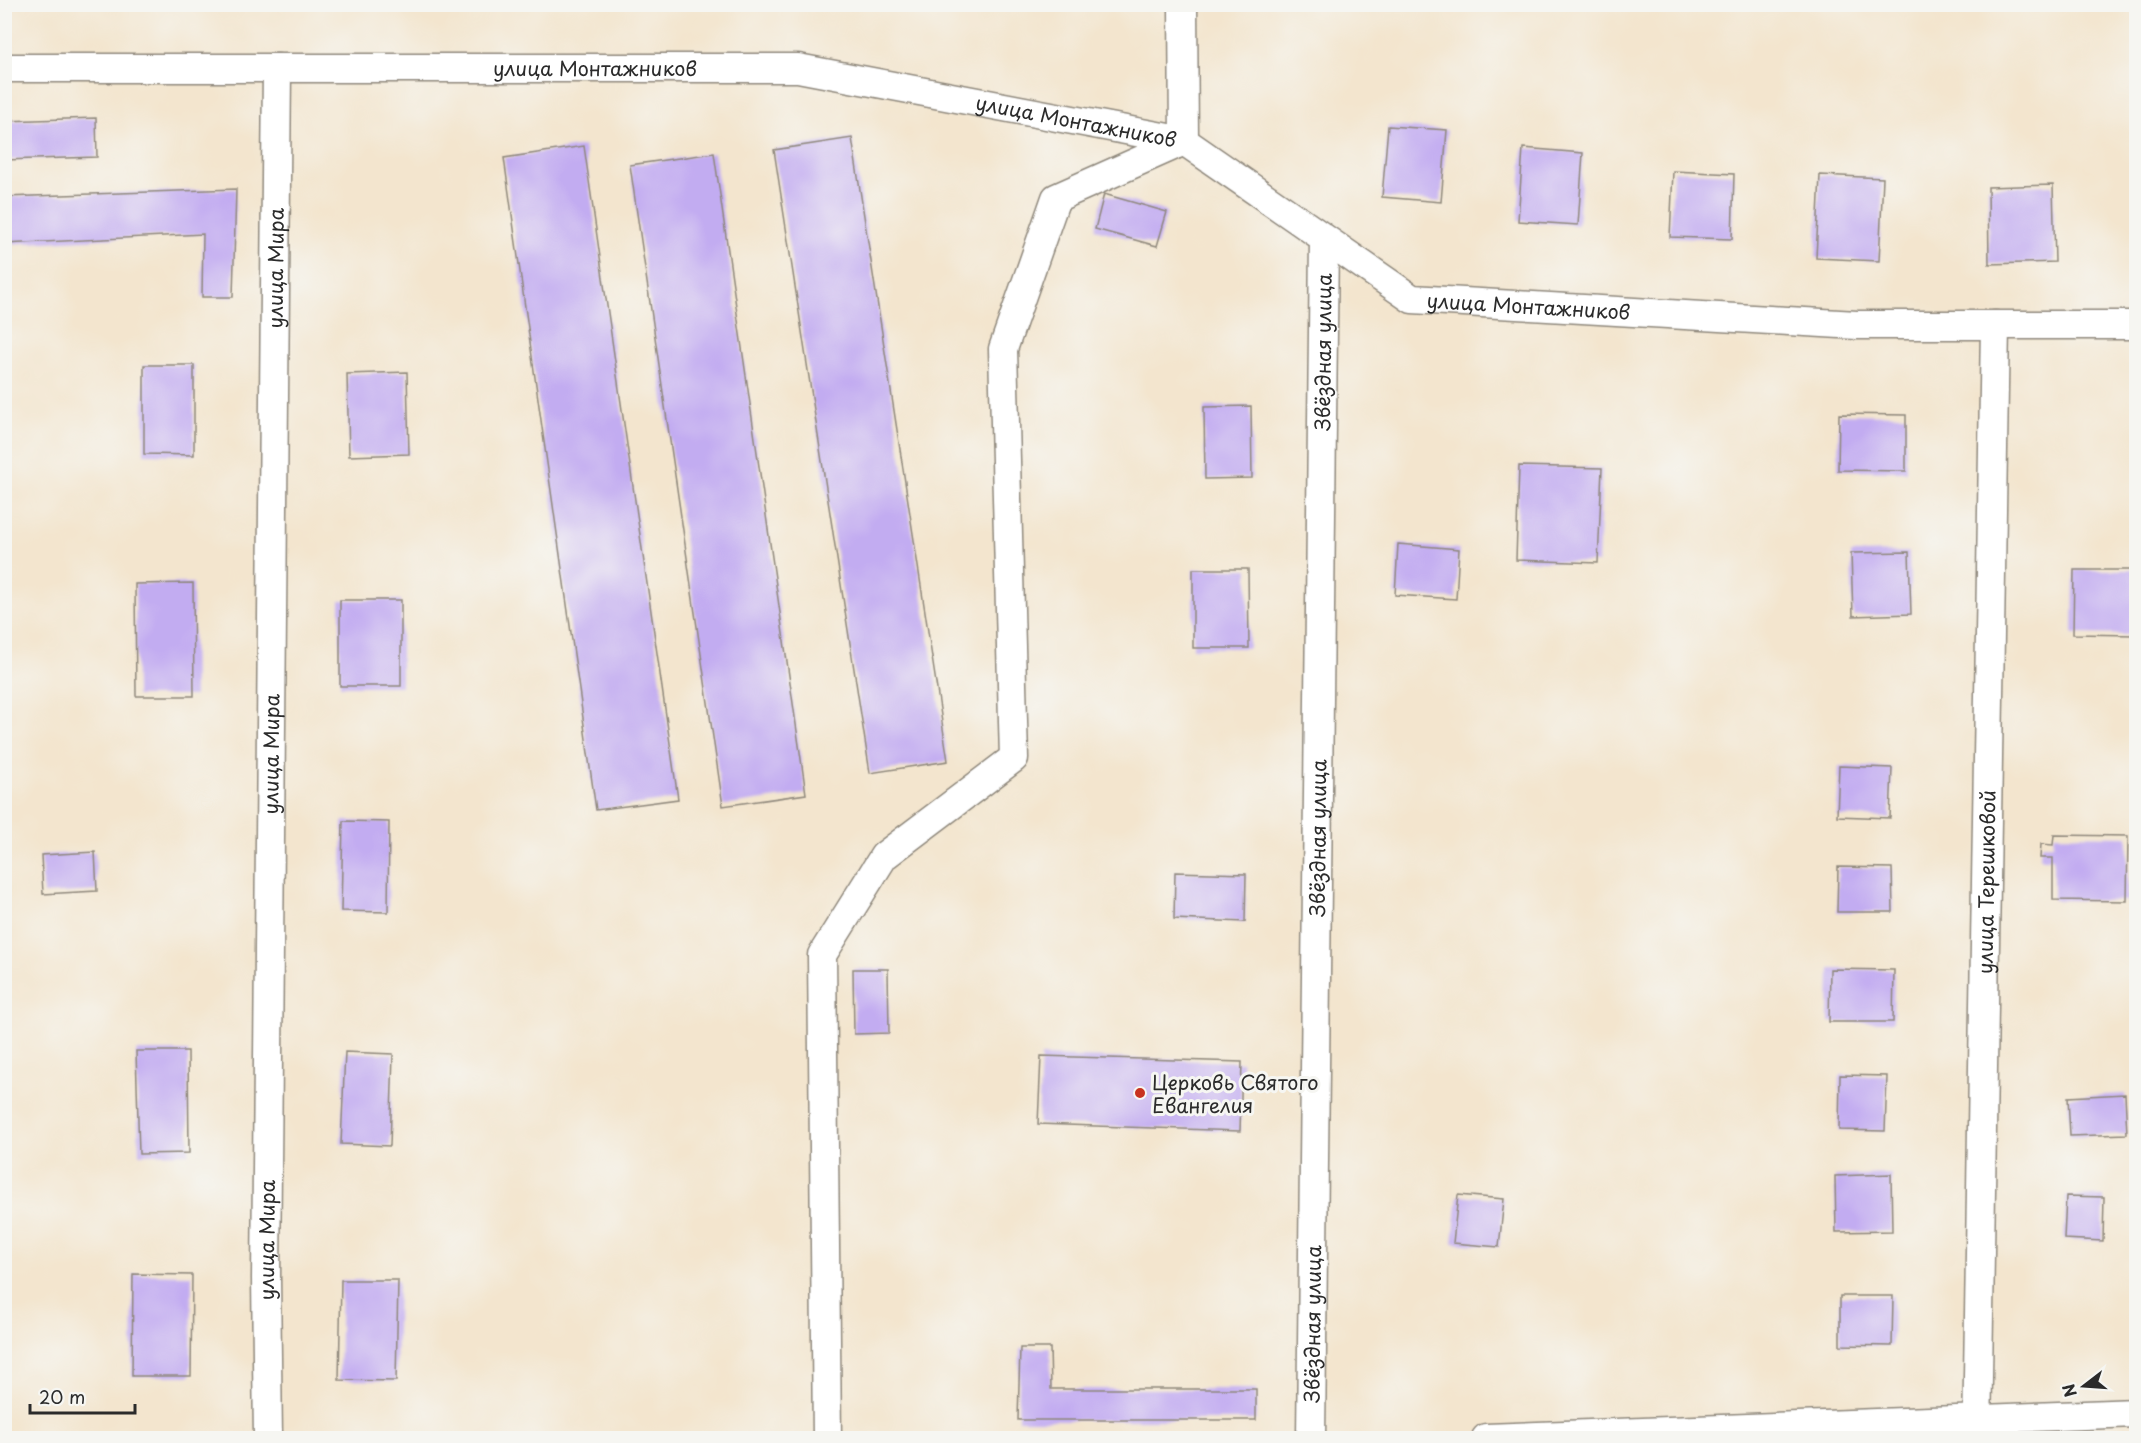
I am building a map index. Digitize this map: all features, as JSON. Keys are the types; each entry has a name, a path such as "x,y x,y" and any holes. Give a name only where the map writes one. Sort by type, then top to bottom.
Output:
{"street":[{"path":"827,1438 822,955 884,855 1014,758 1003,349 1056,198 1184,141 1183,4"},
{"name":"улица Мира","path":"268,1438 266,1254 277,68"},
{"name":"улица Монтажников","path":"4,69 798,68 1184,141 1412,299 1857,325 2136,325"},
{"name":"Звёздная улица","path":"1311,1438 1324,238"},
{"name":"улица Терешковой","path":"1978,1429 1995,325"},
{"path":"1486,1438 1978,1429 2136,1413"}],"building":[{"path":"96,118 97,157 4,160 4,121"},
{"path":"1388,126 1447,130 1441,202 1382,197"},
{"path":"852,138 948,761 870,773 774,150"},
{"path":"584,146 678,799 596,810 504,158"},
{"path":"1523,148 1583,153 1578,225 1518,221"},
{"path":"714,153 806,794 723,806 630,165"},
{"path":"1673,171 1734,174 1732,239 1670,237"},
{"path":"1820,175 1883,178 1879,261 1816,258"},
{"path":"2053,185 2055,262 1989,264 1988,187"},
{"path":"236,189 233,297 202,297 203,234 4,244 4,197"},
{"path":"1104,194 1167,212 1157,246 1095,229"},
{"path":"144,365 194,365 194,455 144,454"},
{"path":"407,372 409,454 349,456 347,374"},
{"path":"1251,406 1252,478 1205,479 1204,407"},
{"path":"1839,414 1906,415 1906,471 1838,470"},
{"path":"1519,466 1602,468 1598,563 1516,560"},
{"path":"1398,544 1459,549 1456,599 1395,595"},
{"path":"1909,552 1911,614 1853,616 1851,553"},
{"path":"1193,569 1248,569 1249,648 1193,648"},
{"path":"2074,570 2136,570 2136,635 2073,634"},
{"path":"193,583 194,696 136,696 135,584"},
{"path":"340,600 401,600 401,686 340,686"},
{"path":"1839,766 1892,768 1890,818 1837,816"},
{"path":"343,821 389,822 388,912 341,911"},
{"path":"2054,835 2128,836 2127,901 2053,900 2053,858 2040,858 2041,844 2053,845"},
{"path":"95,852 97,891 43,894 41,855"},
{"path":"1838,867 1892,868 1893,912 1837,912"},
{"path":"1175,872 1246,874 1245,922 1174,919"},
{"path":"853,969 888,969 889,1033 854,1034"},
{"path":"1830,969 1894,970 1893,1022 1829,1022"},
{"path":"136,1051 188,1051 189,1153 139,1154"},
{"path":"345,1052 393,1054 390,1146 341,1144"},
{"name":"Церковь Святого Евангелия","path":"1041,1056 1242,1062 1240,1131 1038,1124"},
{"path":"1840,1075 1887,1076 1885,1131 1839,1130"},
{"path":"2125,1094 2127,1134 2070,1136 2068,1097"},
{"path":"1891,1174 1892,1231 1836,1232 1835,1176"},
{"path":"1458,1195 1504,1199 1499,1247 1453,1243"},
{"path":"2066,1196 2104,1197 2103,1241 2064,1239"},
{"path":"133,1274 192,1275 191,1376 132,1376"},
{"path":"341,1280 398,1280 396,1381 339,1380"},
{"path":"1840,1296 1893,1296 1892,1346 1840,1345"},
{"path":"1020,1348 1050,1348 1051,1389 1256,1389 1256,1420 1018,1420"}],"place":[{"name":"Церковь Святого Евангелия","path":"1140,1093"}]}
